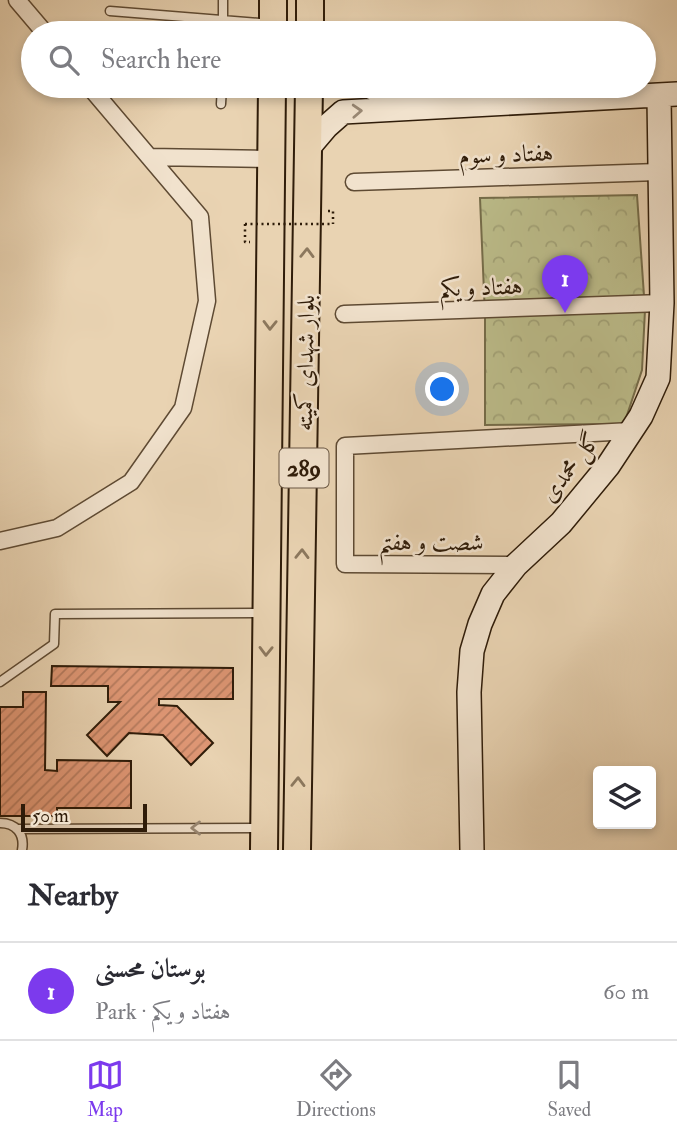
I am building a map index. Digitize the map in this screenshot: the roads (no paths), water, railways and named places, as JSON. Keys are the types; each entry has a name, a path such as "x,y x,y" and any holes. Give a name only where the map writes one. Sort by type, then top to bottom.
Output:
{"main road":[{"path":"310,0 310,21"},
{"name":"بلوار شهدای کمیته","path":"264,839 272,98"},
{"name":"بلوار شهدای کمیته","path":"297,850 309,98"}],"street":[{"path":"17,0 35,21"},
{"name":"گل محمدی","path":"472,850 469,692 472,651 480,624 493,594 516,565 561,523 608,466 652,396 658,378 662,303 659,172 668,95"},
{"path":"0,541 57,528 131,482 183,408 206,301 200,217 99,98"},
{"path":"398,98 420,107"},
{"path":"309,147 343,112 606,98"},
{"path":"149,157 271,159"},
{"name":"هفتاد و سوم","path":"354,182 659,172"},
{"name":"هفتاد و یکم","path":"344,314 662,303"},
{"name":"شصت و هفتم","path":"516,565 345,564 345,446 631,431"}],"lane":[{"path":"223,0 223,21"},
{"path":"110,11 223,21 273,19"},
{"path":"221,98 221,104"},
{"path":"0,682 54,644 55,614 267,612"},
{"path":"0,822 11,824 18,829 23,840 22,850"},
{"path":"18,829 264,839"}],"place":[{"name":"بوستان محسنی","path":"565,313"}]}
